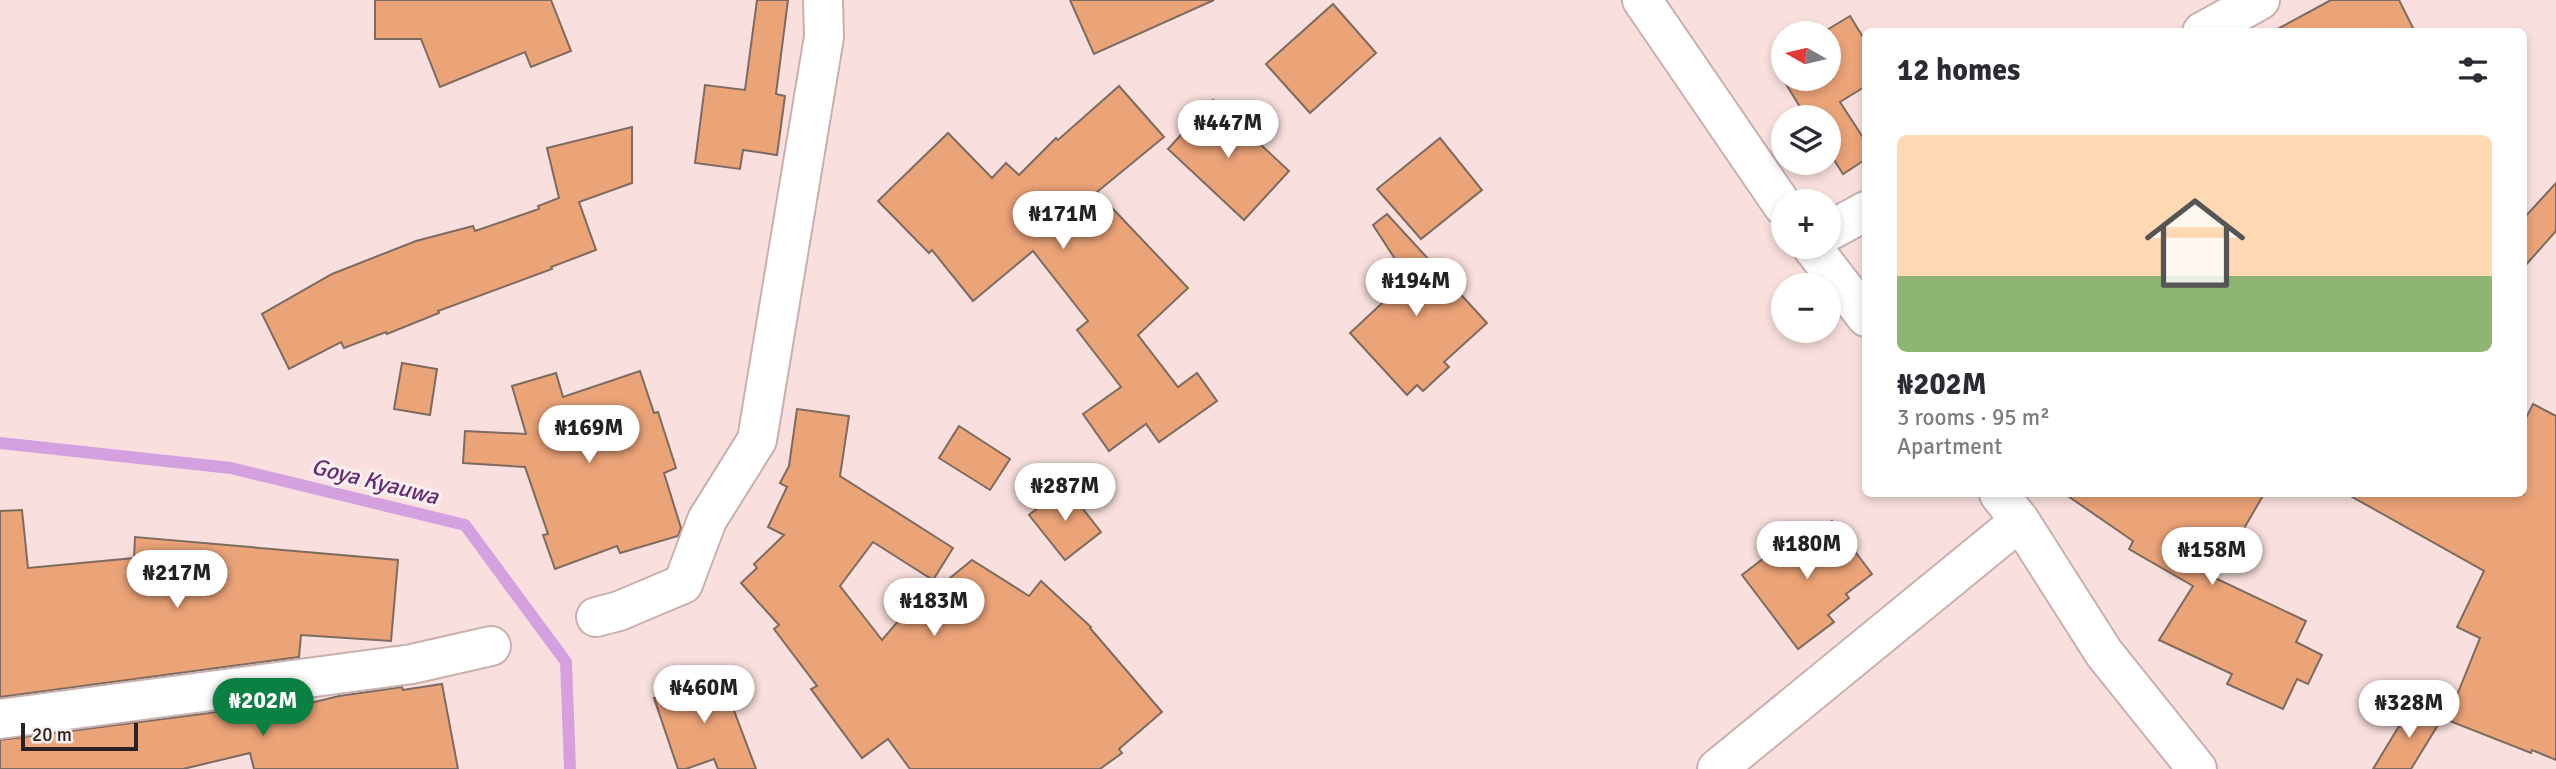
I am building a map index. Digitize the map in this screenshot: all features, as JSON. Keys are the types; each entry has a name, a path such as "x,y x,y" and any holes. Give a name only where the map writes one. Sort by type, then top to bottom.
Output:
{"street":[{"path":"596,617 619,611 683,584 707,520 757,440 824,37 823,0"},
{"path":"1642,0 1771,189"},
{"path":"2209,28 2260,0"},
{"path":"1841,225 1862,213"},
{"path":"1821,259 1862,312"},
{"path":"1717,769 2009,507 2104,653 2197,769"},
{"path":"0,719 412,664 491,646"}],"building":[{"path":"375,0 551,0 571,51 531,67 525,52 440,87 421,39 375,39"},
{"path":"757,0 788,0 776,94 785,96 777,155 743,150 740,169 695,163 705,85 745,90"},
{"path":"1070,0 1214,0 1094,54"},
{"path":"2331,0 2399,0 2413,28 2279,28"},
{"path":"1333,4 1376,53 1310,113 1266,64"},
{"path":"1850,16 1862,36 1862,88 1840,102 1862,136 1862,162 1843,174 1841,171 1841,105 1799,105 1790,91 1841,91 1841,21"},
{"path":"1119,86 1164,137 1097,192 1188,288 1138,335 1178,387 1197,373 1217,401 1159,442 1146,424 1109,451 1083,414 1121,387 1077,330 1088,321 1033,251 973,301 932,250 929,253 878,201 948,133 992,178 1006,163 1019,175 1056,138 1058,140"},
{"path":"1213,100 1289,171 1244,220 1168,149"},
{"path":"632,127 632,183 579,202 596,250 438,311 439,313 387,334 386,332 344,348 341,342 289,369 262,314 332,274 416,241 473,226 475,231 539,209 538,206 559,198 547,148"},
{"path":"1440,138 1482,190 1421,239 1377,189"},
{"path":"2556,183 2556,231 2527,264 2527,215"},
{"path":"1387,214 1487,323 1444,362 1449,367 1423,391 1417,385 1407,395 1350,333 1408,279 1373,225"},
{"path":"402,363 437,369 430,415 394,409"},
{"path":"640,371 654,413 658,412 676,468 664,473 681,528 678,536 620,553 617,546 555,569 543,535 548,534 525,467 463,463 465,431 526,434 512,386 556,373 563,397"},
{"path":"2533,404 2556,416 2556,760 2447,720 2480,638 2457,627 2484,571 2352,497 2527,497 2527,416"},
{"path":"797,409 849,416 840,476 953,548 933,580 873,542 840,586 882,640 900,619 972,560 1029,596 1041,581 1091,627 1162,712 1119,749 1122,753 1100,769 910,769 888,739 862,758 811,689 817,686 774,629 779,625 741,583 757,568 754,564 784,535 768,527 787,487 780,483 789,466"},
{"path":"959,426 1010,459 990,490 939,458"},
{"path":"1065,486 1101,532 1065,560 1029,515"},
{"path":"2069,497 2262,497 2215,578 2306,621 2296,642 2322,655 2308,684 2297,679 2283,709 2227,684 2232,674 2159,640 2193,586 2129,549 2133,541"},
{"path":"22,510 28,568 134,558 135,537 398,560 391,641 301,635 299,657 0,697 0,511"},
{"path":"1832,521 1872,574 1846,594 1849,598 1828,615 1834,622 1798,649 1742,575 1798,532 1806,541"},
{"path":"718,668 756,769 718,769 714,759 686,769 678,769 654,698 686,686 684,681"},
{"path":"442,684 458,769 254,769 250,753 183,769 0,769 0,740 295,702 294,707 339,696"},
{"path":"2413,703 2441,720 2411,769 2373,769"}],"waterway":[{"name":"Goya Kyauwa","path":"0,443 231,468 465,525 566,662 570,769"}]}
